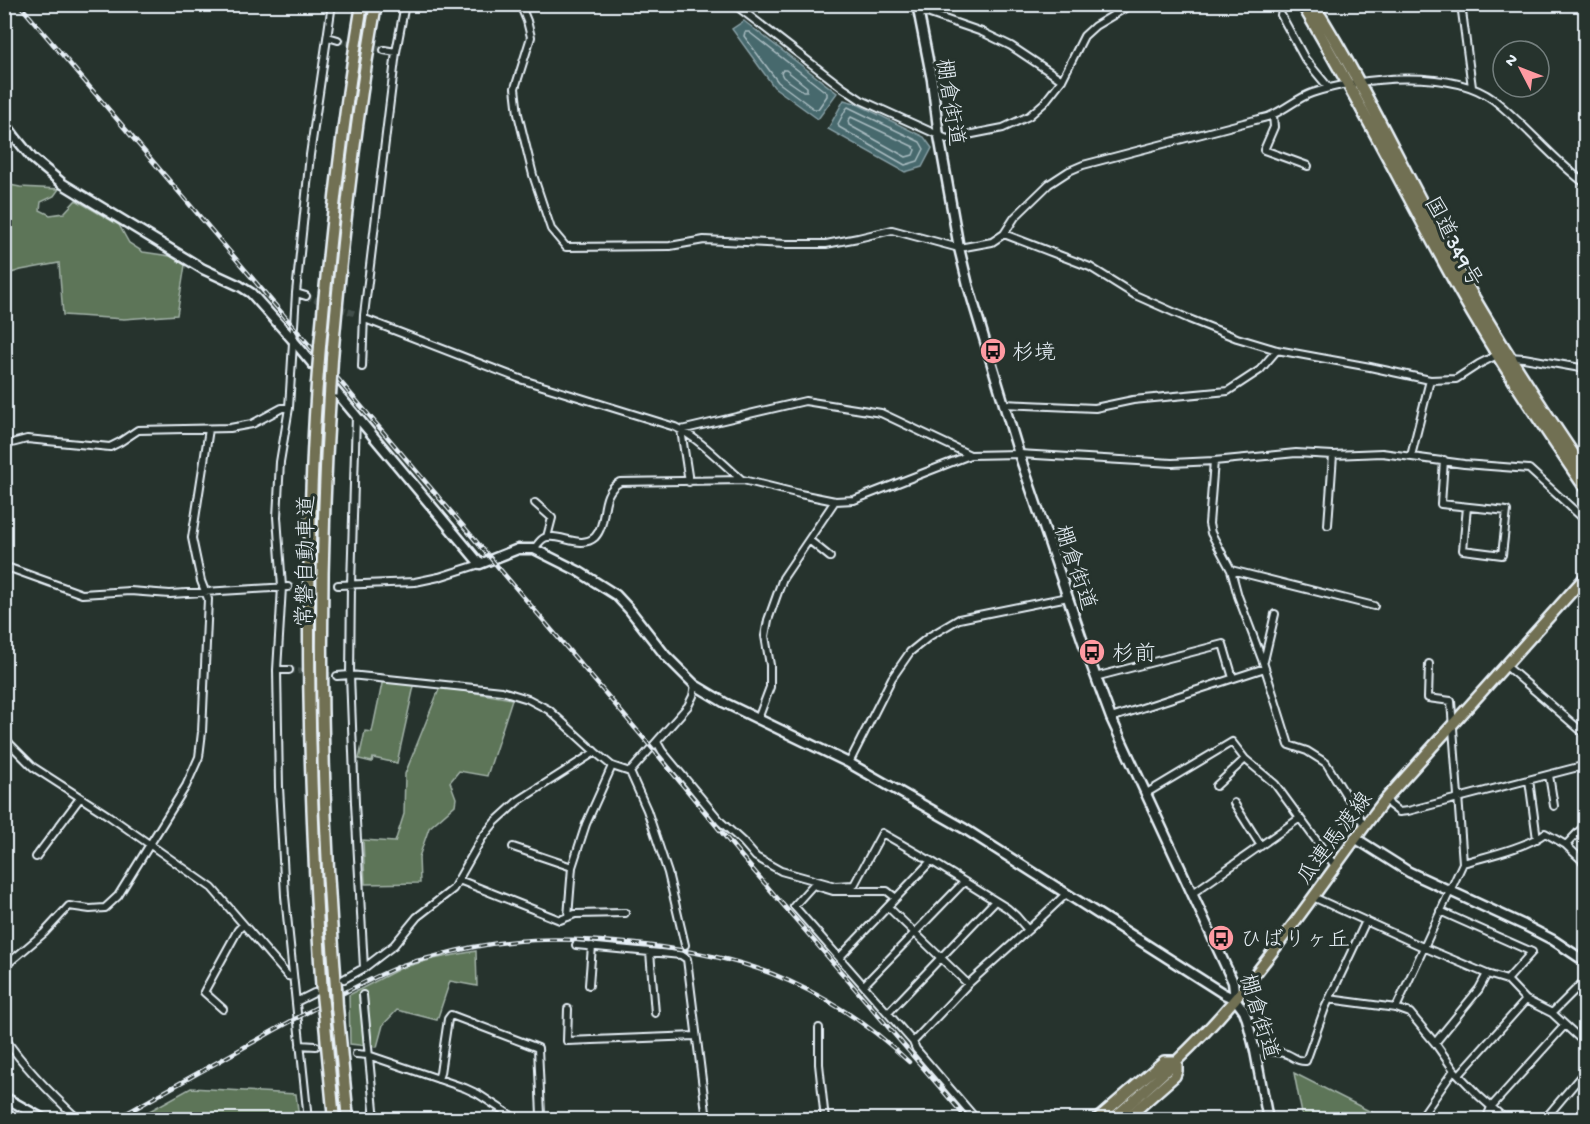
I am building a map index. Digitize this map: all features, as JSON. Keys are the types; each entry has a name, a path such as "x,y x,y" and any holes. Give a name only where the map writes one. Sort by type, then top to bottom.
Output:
{"highway":[{"name":"常磐自動車道","path":"334,1119 324,1013 318,993 309,678 309,569 317,384 329,250 343,128 362,4"},
{"name":"常磐自動車道","path":"348,1119 337,1007 340,983 327,851 321,679 324,492 332,359 342,251 356,129 376,4"},
{"name":"国道349号","path":"1302,4 1353,82 1509,357 1586,473"},
{"name":"国道349号","path":"1313,4 1338,47 1353,82 1458,289 1531,409 1586,489"}],"main road":[{"name":"瓜連馬渡線","path":"1112,1119 1209,1029 1261,967 1386,799 1586,576"},
{"path":"1096,1119 1164,1061 1177,1061 1175,1076 1125,1119"}],"street":[{"path":"308,1119 285,896 279,787 277,670 285,587 277,517 280,462 289,408 292,339 295,329 296,293 310,155 332,4"},
{"path":"362,367 364,317 396,52 405,4"},
{"path":"520,4 531,37 514,88 518,114 533,175 551,229 566,247 670,246 704,240 826,244 892,230 959,249 992,242 1004,234 1015,217 1049,184 1083,165 1274,115 1309,94 1329,88 1353,82 1396,78 1472,87 1516,118 1553,157 1586,184"},
{"path":"734,4 861,100 947,139 1003,128 1029,116 1044,103 1062,80 1084,36 1095,26 1132,4"},
{"path":"1461,4 1472,87"},
{"path":"918,9 982,32 1011,46 1062,80"},
{"name":"棚倉街道","path":"918,9 932,80 939,136 959,249 1019,454 1095,676 1146,794 1230,974 1235,999 1247,1019 1268,1119"},
{"path":"1281,15 1305,59 1329,88"},
{"path":"328,38 338,40"},
{"path":"384,50 396,52"},
{"path":"1274,115 1274,127 1264,150 1308,166"},
{"path":"4,122 32,158 63,184 203,268 251,293 480,564"},
{"path":"1004,234 1090,267 1135,295 1189,319 1237,338 1277,350 1430,380 1456,379 1497,355 1586,369"},
{"path":"296,293 306,296"},
{"path":"356,314 512,376 681,430 743,480"},
{"path":"1004,404 1095,408 1133,400 1228,391 1260,370 1277,350"},
{"path":"1412,456 1430,380"},
{"path":"681,430 805,401 881,413 970,455"},
{"path":"4,445 27,439 110,447 138,430 230,428 252,424 282,408 289,408"},
{"path":"356,416 350,675 364,968"},
{"path":"4,967 44,933 69,906 90,909 105,908 118,896 186,786 199,757 208,598 201,580 192,538 209,429"},
{"path":"681,430 689,482"},
{"path":"534,549 548,537 582,542 595,537 599,530 608,494 613,486 620,482 743,480 835,501 854,501 970,455 1019,454 1172,463 1296,453 1333,455 1382,453 1412,456 1529,469 1586,521"},
{"path":"1328,525 1333,455"},
{"path":"1444,460 1441,504 1507,511 1502,555 1463,550 1467,507"},
{"path":"1214,461 1209,524 1211,533 1231,570 1289,745 1307,751 1326,763 1366,825"},
{"path":"758,719 770,687 770,664 765,636 768,620 783,578 835,501"},
{"path":"535,503 552,518 548,537"},
{"path":"809,540 830,557"},
{"path":"338,585 415,582 480,564 518,549 534,549 578,570 616,595 665,655 695,685 725,703 849,763 965,829 1235,999"},
{"path":"4,566 82,594 130,591 170,594 285,587"},
{"path":"1231,570 1374,606"},
{"path":"849,763 892,678 910,652 930,636 959,619 1068,597"},
{"path":"1264,665 1275,614"},
{"path":"1095,676 1223,644 1233,678"},
{"path":"1396,1008 1463,863 1451,702 1428,698 1430,664"},
{"path":"1112,718 1233,678 1264,665"},
{"path":"1505,665 1586,735"},
{"path":"277,670 289,670"},
{"path":"337,676 350,675 502,691 528,699 549,710 612,766 630,772 647,810 668,873 685,945"},
{"path":"630,772 688,706 695,685"},
{"path":"4,736 33,767 109,816 212,888 288,976 293,977"},
{"path":"657,742 721,822 756,857 781,871 835,886 855,885 882,833 995,901 1016,916 1028,930"},
{"path":"1146,794 1232,742 1245,759 1275,784 1335,866"},
{"path":"340,983 394,945 417,917 453,889 474,848 509,808 595,752"},
{"path":"1216,786 1245,759"},
{"path":"1386,799 1399,812 1586,765"},
{"path":"568,917 572,867 586,824 612,766"},
{"path":"1549,775 1554,806"},
{"path":"1529,780 1537,839"},
{"path":"36,857 80,798"},
{"path":"1234,803 1261,846"},
{"path":"1193,893 1300,818"},
{"path":"1566,845 1586,824"},
{"path":"1463,863 1537,839 1545,833 1566,845 1586,864"},
{"path":"1355,838 1409,872 1524,925 1553,940 1586,962"},
{"path":"513,847 572,867"},
{"path":"840,957 931,861"},
{"path":"459,880 560,920 575,914 625,913"},
{"path":"864,985 964,882"},
{"path":"896,898 887,891 833,891 813,885 794,906 977,1119"},
{"path":"913,1042 968,984 1067,893"},
{"path":"1313,897 1423,947 1507,981 1526,1000 1552,1012 1586,1044"},
{"path":"888,1013 995,901"},
{"path":"888,907 968,984"},
{"path":"1440,911 1532,952 1507,981"},
{"path":"1255,1051 1287,1054 1302,1062 1306,1061 1329,999 1366,921"},
{"path":"223,1009 204,992 238,930 243,925"},
{"path":"576,945 650,951 681,955 687,959 707,1119"},
{"path":"588,985 592,946"},
{"path":"650,951 655,1013"},
{"path":"1435,1043 1479,989 1487,974"},
{"path":"1552,1012 1586,979"},
{"path":"296,1002 318,993"},
{"path":"363,995 375,1119"},
{"path":"1329,999 1396,1008 1410,1013 1457,1072 1506,1119"},
{"path":"1419,1119 1457,1072 1526,1000"},
{"path":"568,1009 567,1041 696,1036"},
{"path":"438,1079 448,1019 451,1015 538,1048 541,1115 539,1119"},
{"path":"1486,1119 1491,1107 1565,1025"},
{"path":"819,1028 819,1064 825,1119"},
{"path":"4,1037 19,1059 54,1097 79,1119"},
{"path":"300,1045 316,1046"},
{"path":"356,1054 368,1055 465,1088 518,1119"},
{"path":"1544,1119 1586,1070"},
{"path":"4,1097 45,1119"}],"green space":[{"path":"5,184 59,189 54,196 41,202 40,210 50,215 64,213 76,200 119,225 129,243 143,252 170,256 185,265 177,315 124,319 63,315 59,263 5,275"},
{"path":"383,679 414,686 397,763 373,758 372,762 359,759 365,731 372,732"},
{"path":"440,687 512,699 487,776 459,771 450,782 456,798 455,805 429,828 419,857 420,883 365,884 363,840 395,842 404,814 405,774"},
{"path":"476,951 477,986 450,981 437,1020 397,1010 383,1025 377,1047 350,1044 349,995 401,968"},
{"path":"1294,1073 1385,1119 1303,1119"},
{"path":"191,1088 296,1094 299,1119 135,1119"}],"water":[{"path":"744,21 837,93 818,119 774,87 732,29"},
{"path":"844,100 855,103 924,137 932,148 922,167 905,172 828,129"}],"tunnel":[{"path":"338,40 384,50"},
{"path":"306,296 356,314"},
{"path":"288,587 338,585"},
{"path":"289,670 337,676"},
{"path":"316,1046 356,1054"}],"railway":[{"path":"19,4 968,1120"},
{"path":"115,1120 319,1006 398,967 484,945 534,940 583,940 675,949 733,961 771,973 822,997 868,1027 909,1062"}],"place":[{"name":"杉境","path":"993,351"},
{"name":"杉前","path":"1092,652"},
{"name":"ひばりヶ丘","path":"1221,938"}]}
